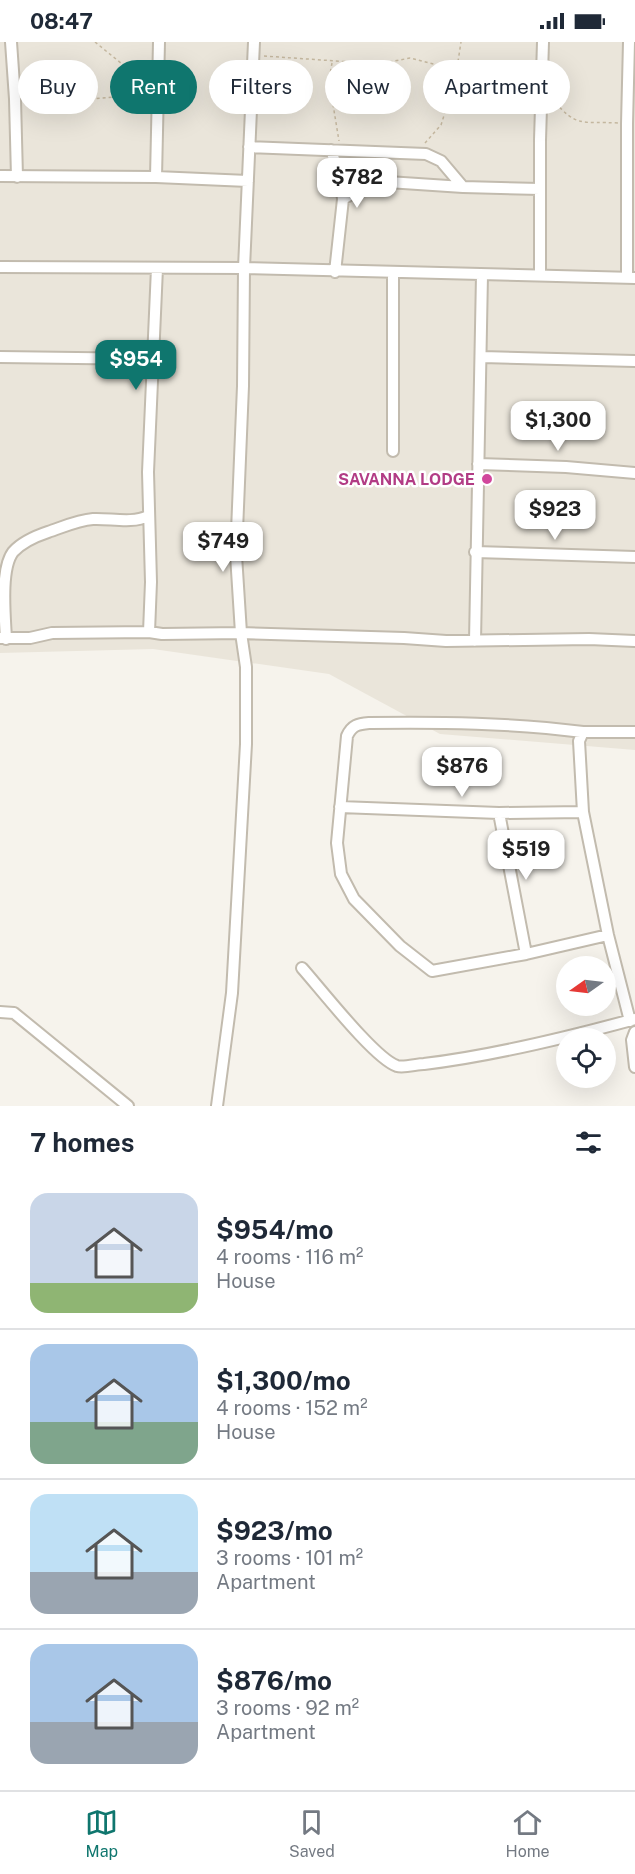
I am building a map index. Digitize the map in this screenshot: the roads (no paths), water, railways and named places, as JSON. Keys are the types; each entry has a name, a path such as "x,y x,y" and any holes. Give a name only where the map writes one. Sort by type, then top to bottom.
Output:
{"street":[{"path":"11,42 17,177"},
{"path":"156,177 152,100 159,42"},
{"path":"217,1106 232,993 246,744 246,667 241,633 236,555 243,386 244,268 254,42"},
{"path":"540,276 543,42"},
{"path":"0,267 244,268 631,278 631,187 627,124 631,44"},
{"path":"249,147 426,154 441,161 463,187"},
{"path":"334,272 343,199 335,150"},
{"path":"0,176 156,177 248,181"},
{"path":"343,199 374,183 540,189"},
{"path":"149,632 151,582 148,461 157,268"},
{"path":"393,273 393,451"},
{"path":"475,640 482,275"},
{"path":"0,357 153,359"},
{"path":"482,357 635,361"},
{"path":"478,464 566,466 635,473"},
{"path":"148,516 135,520 83,520 38,535 19,547 8,560 3,638 30,638 52,633 149,632 446,641 589,639 635,641"},
{"path":"475,552 635,557"},
{"path":"608,935 436,971 425,967 400,946 348,891 340,874 337,853 347,736 355,725 369,723 465,722 583,732 635,732"},
{"path":"302,968 368,1042 385,1059 399,1067 439,1062 524,1045 633,1020 608,935 583,812 579,741 583,732"},
{"path":"340,807 499,813 583,812"},
{"path":"499,813 526,954"},
{"path":"0,1012 14,1013 128,1106"},
{"path":"635,1032 632,1040 635,1068"}],"place":[{"name":"SAVANNA LODGE","path":"487,479"}]}
